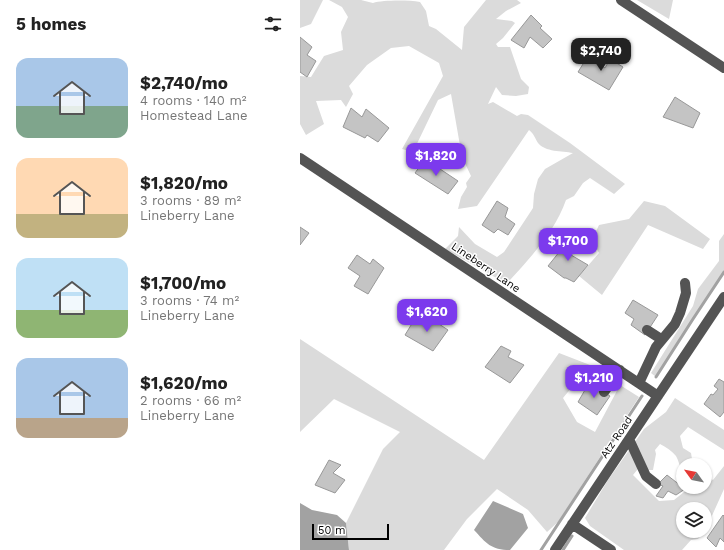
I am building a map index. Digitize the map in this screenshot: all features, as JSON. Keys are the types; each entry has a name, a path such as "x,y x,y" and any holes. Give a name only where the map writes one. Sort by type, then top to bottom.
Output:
{"street":[{"path":"621,0 724,68"},
{"name":"Lineberry Lane","path":"300,158 658,396"},
{"path":"639,383 656,347 675,324 686,293 685,283"},
{"name":"Atz Road","path":"554,550 724,297"},
{"path":"647,330 662,339"},
{"path":"604,392 620,370"},
{"path":"629,439 646,476 656,484"},
{"path":"572,524 611,550"}],"shaded area":[{"path":"300,0 323,0 311,24 300,28"},
{"path":"329,0 361,0 373,3 383,1 420,2 426,11 429,26 436,29 462,50 464,27 486,0 517,0 521,3 506,11 496,19 512,21 515,23 496,44 498,47 510,47 521,79 529,87 528,94 516,96 502,95 496,87 488,104 493,102 517,116 521,114 528,115 570,143 625,184 614,194 590,178 583,183 574,196 566,200 556,222 542,243 510,280 500,280 445,249 458,236 459,227 475,244 497,257 504,252 533,208 534,194 538,179 545,169 573,153 554,151 541,146 529,130 477,206 458,209 461,197 467,187 466,183 471,176 462,157 451,94 438,100 413,152 402,149 443,76 439,63 409,46 391,48 367,65 349,86 353,94 346,107 341,100 316,101 324,124 306,135 300,124 300,76 311,77 324,56 343,50 341,32 348,17 342,7"},
{"path":"637,0 673,0 669,19"},
{"path":"644,201 665,206 710,239 703,249 648,225 602,295 579,276 599,253 592,240 599,225 629,219"},
{"path":"724,234 724,272 656,377 651,373 693,306 698,289 719,261 719,241"},
{"path":"300,339 484,460 559,353 590,365 563,398 577,422 595,432 620,385 639,397 558,522 547,532 528,510 497,489 467,519 444,550 349,550 346,523 383,449 400,432 334,399 300,432"},
{"path":"675,398 724,430 724,450 688,427 680,436 683,448 691,453 692,458 677,458 673,452 660,444 655,450 656,454 653,470 648,470 642,464 633,475 659,501 674,500 682,494 712,494 712,480 724,466 724,489 712,516 712,502 676,502 676,538 699,538 691,540 682,550 624,550 590,526 585,518 608,480 644,429 666,412"},
{"path":"493,501 523,514 528,528 510,550 498,549 489,545 474,530"},
{"path":"300,503 312,510 337,515 346,523 349,550 300,550"}],"building":[{"path":"531,15 542,26 540,28 552,39 543,48 530,37 524,48 511,40"},
{"path":"300,37 312,47 307,55 316,61 307,77 300,72"},
{"path":"588,56 605,68 610,59 623,67 609,90 578,72"},
{"path":"675,97 700,113 693,128 663,117"},
{"path":"351,108 362,117 366,109 389,128 378,142 367,135 365,138 343,127"},
{"path":"425,159 458,181 448,194 415,173"},
{"path":"497,201 508,208 505,217 515,224 508,235 498,229 494,233 482,225"},
{"path":"300,227 309,233 300,245"},
{"path":"572,236 581,243 571,255 588,265 574,282 564,278 548,266"},
{"path":"357,255 370,264 373,259 384,268 368,294 354,286 360,276 348,268"},
{"path":"633,300 658,315 645,335 631,325 634,319 625,313"},
{"path":"416,317 430,326 433,320 448,330 433,351 405,335"},
{"path":"501,346 511,351 508,357 524,365 510,383 485,367"},
{"path":"719,379 724,382 724,412 720,417 704,404 711,394 713,395 718,389 714,386"},
{"path":"589,383 610,396 597,415 578,402"},
{"path":"329,460 341,465 333,473 345,480 335,493 315,485"},
{"path":"667,475 676,482 676,494 678,494 676,495 668,491 663,498 656,496 663,486 658,484"},
{"path":"723,515 724,542 720,538 716,547 707,538 712,538 712,531"}],"waterway":[{"path":"656,377 724,272"},
{"path":"541,550 642,396"},
{"path":"563,550 572,536"}]}
